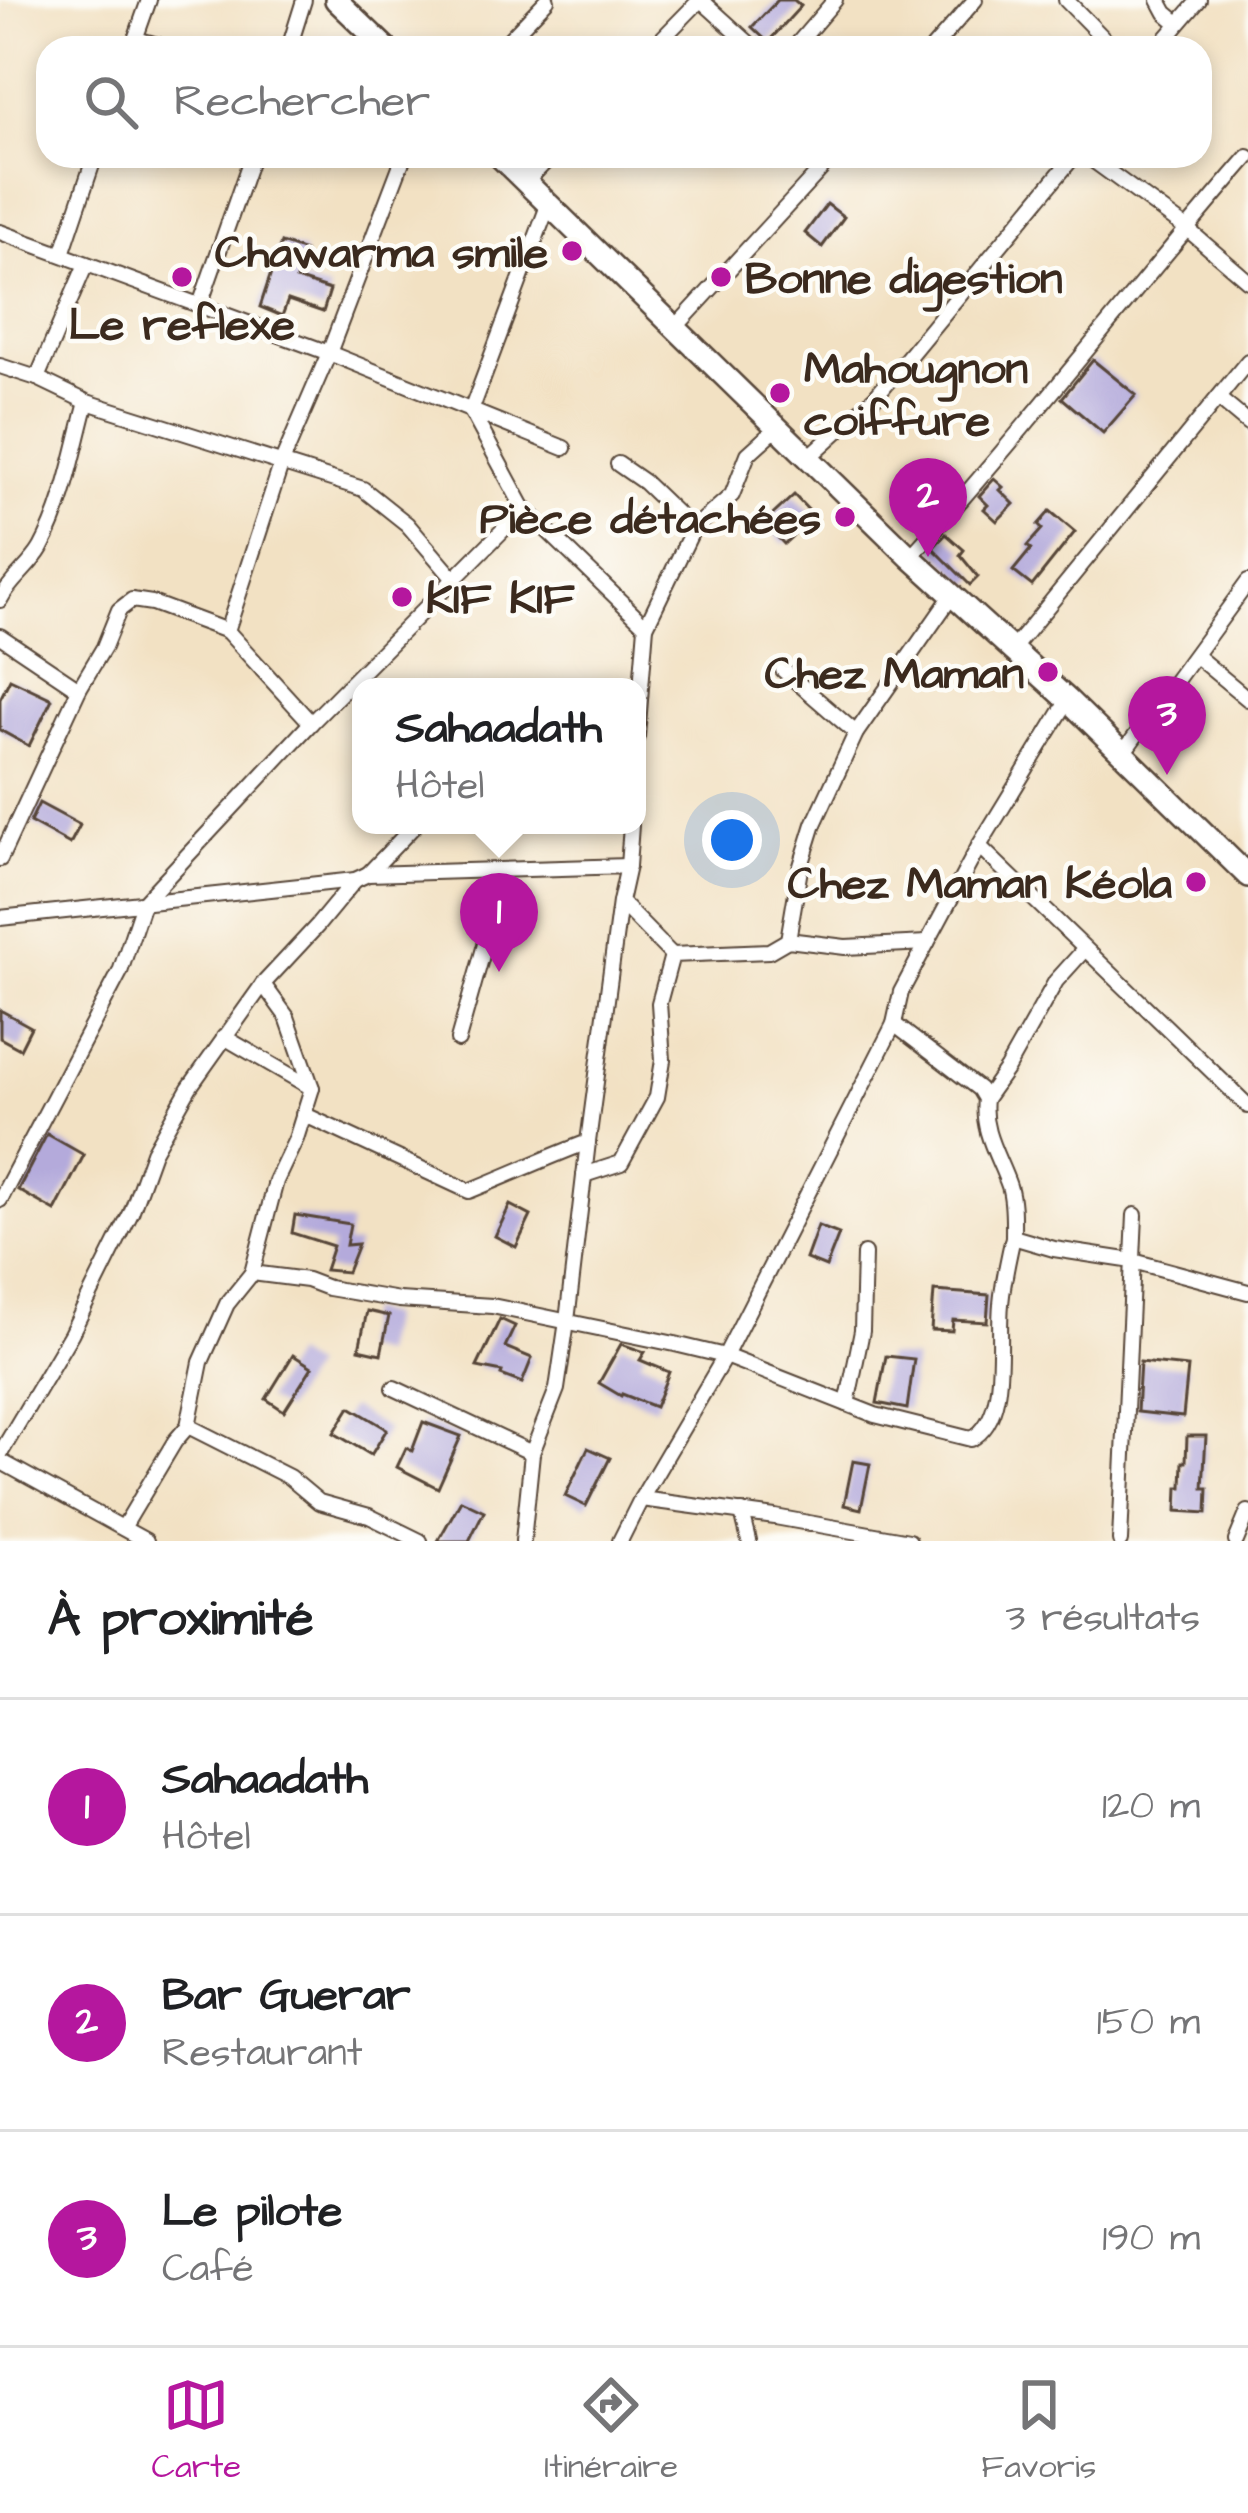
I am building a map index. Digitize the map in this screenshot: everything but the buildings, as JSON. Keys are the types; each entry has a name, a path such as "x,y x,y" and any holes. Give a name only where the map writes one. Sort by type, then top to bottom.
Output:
{"main road":[{"path":"336,0 374,36"},
{"path":"511,168 951,597 1068,700 1248,875"}],"street":[{"path":"136,36 149,0"},
{"path":"293,36 304,0"},
{"path":"665,36 700,0 740,36"},
{"path":"804,36 835,0"},
{"path":"946,36 975,0"},
{"path":"1066,0 1101,36"},
{"path":"1159,0 1178,23"},
{"path":"512,36 543,1"},
{"path":"1168,36 1196,1"},
{"path":"910,557 1248,157"},
{"path":"62,254 90,168"},
{"path":"200,305 248,168"},
{"path":"227,631 282,462 399,168"},
{"path":"526,182 539,168"},
{"path":"675,328 821,168"},
{"path":"808,458 875,397 1064,168"},
{"path":"1104,168 1248,281"},
{"path":"549,203 471,411 523,507 646,626"},
{"path":"0,232 329,352 564,448"},
{"path":"37,378 86,264"},
{"path":"1011,651 1248,361"},
{"path":"0,366 87,402 363,489 407,524 454,579"},
{"path":"1218,398 1248,423"},
{"path":"0,600 39,551 57,511 87,402"},
{"path":"642,678 646,626 693,529 732,495 748,454 778,427"},
{"path":"618,464 693,529"},
{"path":"356,678 523,507"},
{"path":"1123,753 1248,582"},
{"path":"788,940 800,868 814,824 856,734 951,597"},
{"path":"0,860 119,610 132,600 227,631 311,723"},
{"path":"0,636 79,689"},
{"path":"1196,656 1248,698"},
{"path":"783,670 856,734"},
{"path":"0,1200 120,972 143,903 352,682"},
{"path":"620,1541 725,1356 894,1024 901,992 927,943 1068,700"},
{"path":"146,1541 0,1457 81,1314 131,1213 153,1152 189,1088 262,984 406,834"},
{"path":"523,1541 532,1453 556,1389 567,1321 630,834"},
{"path":"980,846 1248,1106"},
{"path":"0,918 362,877 628,866"},
{"path":"458,1040 486,941 494,872"},
{"path":"620,902 672,955 770,951 788,940 844,947 927,943"},
{"path":"252,1273 399,1300 492,1306 725,1356 875,1415 971,1439 982,1434 999,1384 1001,1304 1012,1237 1011,1190 992,1149 986,1099 1056,981 1084,950"},
{"path":"584,1174 621,1163 657,1097 663,1060 659,1004 672,955"},
{"path":"123,1528 188,1426 201,1362 227,1304 252,1273 276,1181 312,1088 287,1017 262,984"},
{"path":"894,1024 986,1099"},
{"path":"224,1037 312,1088"},
{"path":"303,1114 469,1191 588,1142"},
{"path":"1120,1541 1135,1215"},
{"path":"1012,1237 1133,1261 1248,1292"},
{"path":"847,1404 862,1331 864,1254"},
{"path":"394,1388 532,1453"},
{"path":"188,1426 290,1477 319,1502 369,1516 420,1541"},
{"path":"641,1499 909,1541"},
{"path":"742,1512 749,1541"},
{"path":"1236,1541 1248,1512"}],"place":[{"name":"Chawarma smile","path":"572,251"},
{"name":"Le reflexe","path":"182,277"},
{"name":"Bonne digestion","path":"721,277"},
{"name":"Mahougnon coiffure","path":"780,393"},
{"name":"Pièce détachées","path":"845,517"},
{"name":"Bar Guerar","path":"928,557"},
{"name":"KIF KIF","path":"402,597"},
{"name":"Chez Maman","path":"1048,672"},
{"name":"Le pilote","path":"1167,775"},
{"name":"Chez Maman Kéola","path":"1196,882"},
{"name":"Sahaadath","path":"499,972"}]}
